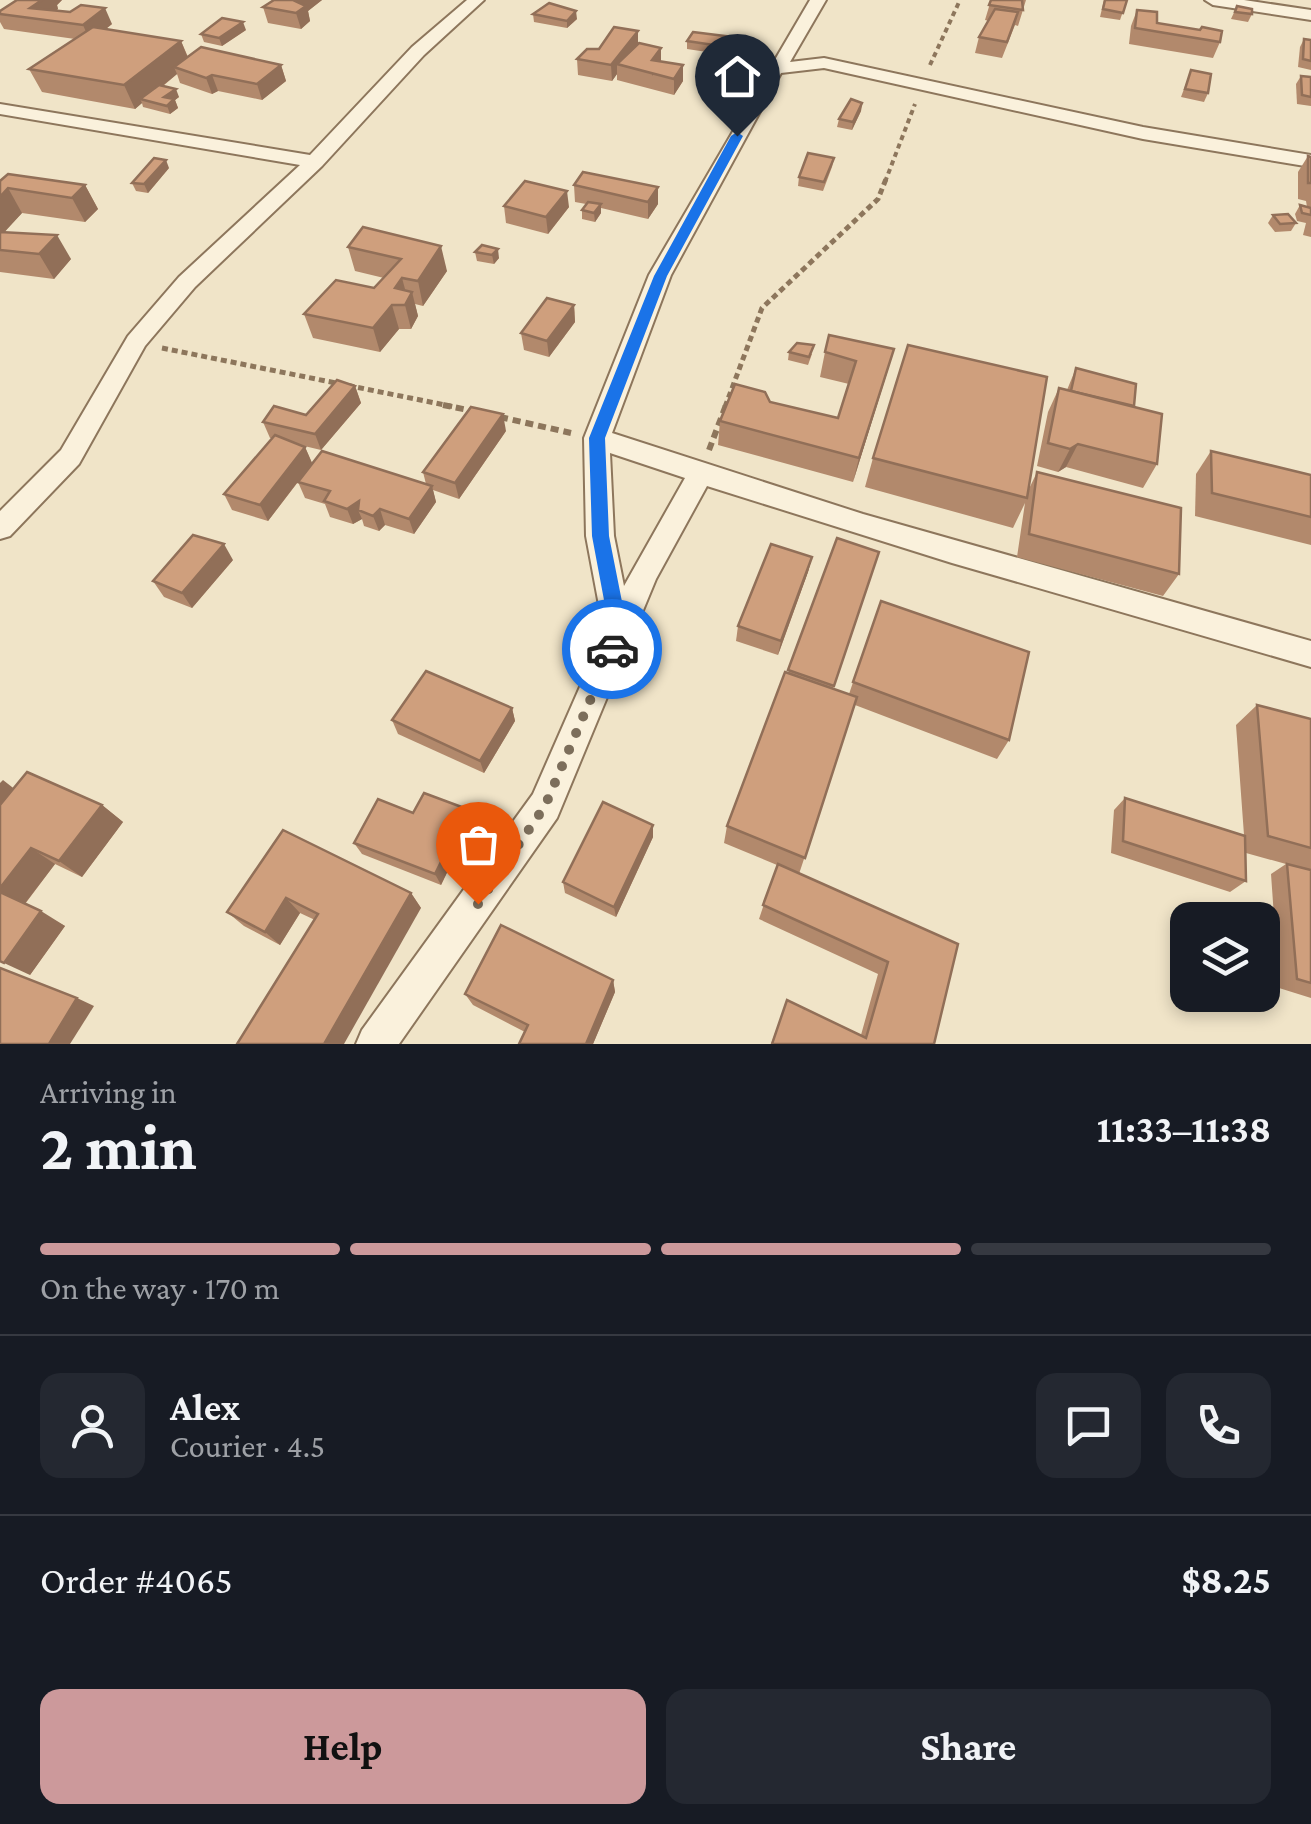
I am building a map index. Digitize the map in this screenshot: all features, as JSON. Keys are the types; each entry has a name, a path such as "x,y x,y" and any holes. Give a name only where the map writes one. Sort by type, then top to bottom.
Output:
{"street":[{"path":"0,528 70,457 136,342 212,257 315,162 418,51 476,0"},
{"path":"619,632 600,536 597,438 660,276 775,69 795,44 818,0"},
{"path":"1213,0 1311,16"},
{"path":"795,44 824,63 922,86 1144,132 1311,161"},
{"path":"775,69 824,63"},
{"path":"0,109 315,162"},
{"path":"597,438 700,475 1012,570 1311,654"},
{"path":"376,1044 545,806 642,576 700,475"}],"path":[{"path":"700,475 762,308 878,199 960,0"},
{"path":"136,342 478,412"},
{"path":"495,416 597,438"}],"building":[{"path":"17,0 42,0 30,8 70,12 81,5 105,8 83,25 0,14"},
{"path":"274,0 297,0 306,6 296,13 263,7"},
{"path":"991,0 1022,0 1023,10 989,5"},
{"path":"1105,0 1127,0 1123,13 1103,9"},
{"path":"549,3 576,11 567,21 533,14"},
{"path":"1237,6 1252,9 1252,14 1235,12"},
{"path":"995,9 1018,12 1007,42 979,37"},
{"path":"1137,10 1157,12 1157,23 1222,31 1220,42 1135,28"},
{"path":"222,18 243,22 219,38 201,34"},
{"path":"93,27 181,41 124,85 29,69"},
{"path":"614,27 638,31 611,65 577,59 587,49 599,49"},
{"path":"693,32 733,37 727,47 687,41"},
{"path":"1304,39 1311,40 1311,61 1303,59"},
{"path":"639,43 661,48 652,60 683,65 674,79 617,64"},
{"path":"201,47 281,65 257,84 212,75 206,78 174,67"},
{"path":"1191,70 1211,74 1208,93 1185,89"},
{"path":"1301,76 1311,77 1311,97 1302,95"},
{"path":"159,85 176,89 164,97 174,99 167,106 140,99"},
{"path":"851,99 862,103 853,122 839,119"},
{"path":"808,153 834,158 824,182 799,177"},
{"path":"1308,156 1311,157 1311,183 1308,183"},
{"path":"154,158 166,160 144,184 132,183"},
{"path":"583,172 658,187 648,202 574,185"},
{"path":"8,174 85,185 72,198 8,188 0,197 0,181"},
{"path":"525,181 567,191 546,217 504,206"},
{"path":"588,202 601,204 594,213 582,210"},
{"path":"1300,205 1311,208 1311,215 1302,213"},
{"path":"1288,214 1296,223 1280,224 1273,215"},
{"path":"363,227 441,246 418,281 402,278 395,288 412,292 405,305 392,305 373,328 304,314 336,280 374,288 401,259 348,247"},
{"path":"0,232 57,235 39,254 0,250"},
{"path":"482,245 498,249 492,255 475,252"},
{"path":"547,298 574,305 547,341 521,333"},
{"path":"829,335 894,349 859,458 720,421 735,384 765,392 770,402 838,418 856,361 825,352"},
{"path":"797,343 814,345 809,357 789,352"},
{"path":"908,345 1047,377 1027,498 873,458"},
{"path":"1076,368 1136,384 1134,406 1071,391"},
{"path":"337,380 355,386 315,434 263,422 274,406 306,415"},
{"path":"1059,388 1162,414 1157,464 1078,444 1070,449 1048,443"},
{"path":"471,407 503,414 455,483 423,472"},
{"path":"275,435 305,447 260,505 224,494"},
{"path":"322,451 432,486 409,519 380,509 373,516 358,510 359,501 347,509 324,501 330,491 298,482"},
{"path":"1211,451 1311,475 1311,517 1212,493"},
{"path":"1037,472 1181,508 1179,574 1029,534"},
{"path":"193,535 224,544 182,593 153,581"},
{"path":"837,538 879,552 834,686 788,670"},
{"path":"771,544 812,557 781,641 738,626"},
{"path":"881,601 1029,652 1009,740 853,682"},
{"path":"426,671 512,708 480,761 392,720"},
{"path":"785,672 857,697 805,858 727,826"},
{"path":"1257,705 1311,719 1311,848 1268,836"},
{"path":"27,772 102,805 59,861 31,848 0,888 0,805"},
{"path":"424,793 467,809 435,874 354,843 378,799 413,813"},
{"path":"1125,798 1245,836 1246,881 1123,841"},
{"path":"603,802 653,825 614,907 563,882"},
{"path":"283,830 411,893 324,1044 237,1044 318,914 286,898 265,932 227,912"},
{"path":"778,864 958,944 934,1044 772,1044 787,1000 866,1038 888,962 763,905"},
{"path":"1287,864 1311,870 1311,983 1297,979"},
{"path":"0,892 41,911 4,963 0,961"},
{"path":"501,925 613,980 586,1044 519,1044 528,1025 465,994"},
{"path":"0,968 77,998 49,1044 0,1044"}],"way so far":[{"path":"478,904 545,806 612,649"}],"route":[{"path":"612,649 619,632 600,536 597,438 660,276 737,136"}]}
